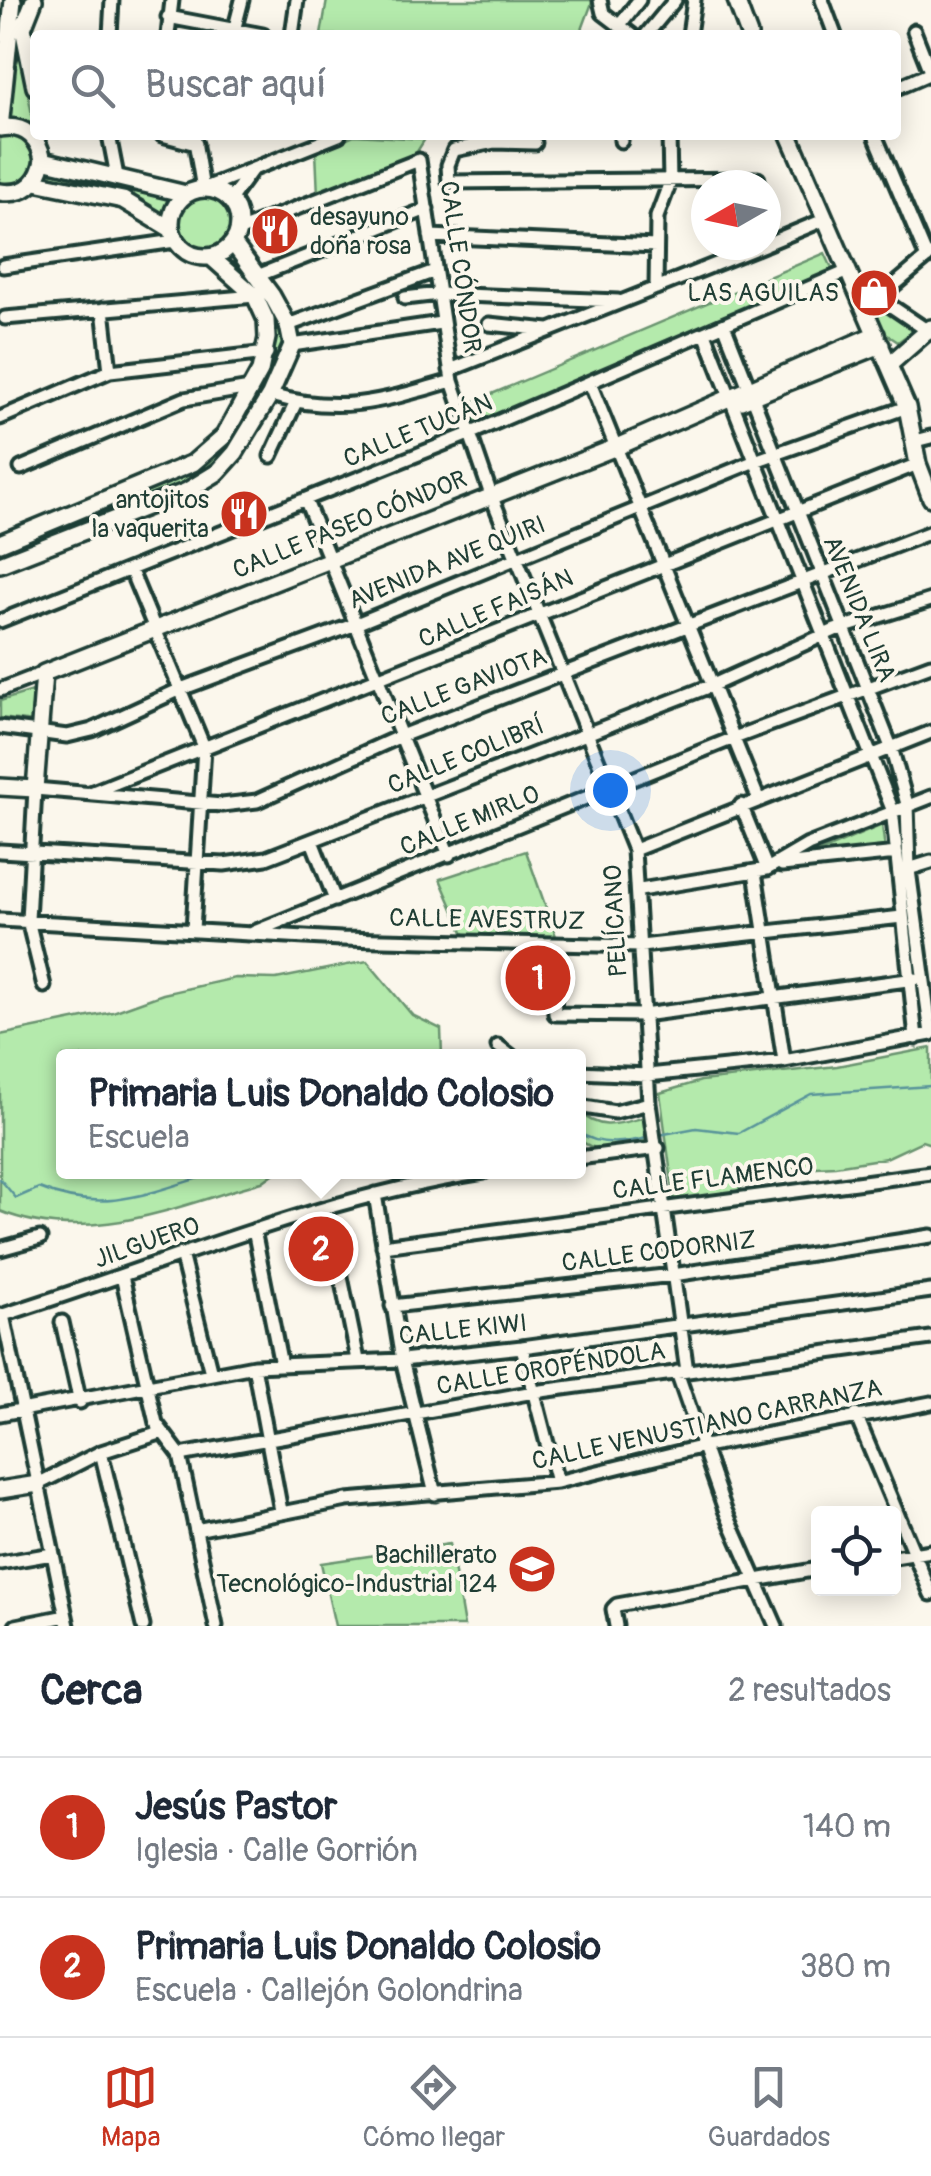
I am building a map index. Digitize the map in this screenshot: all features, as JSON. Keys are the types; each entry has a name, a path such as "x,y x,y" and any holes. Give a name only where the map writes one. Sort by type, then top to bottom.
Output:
{"street":[{"path":"13,0 1,83 0,128 23,130 30,135"},
{"path":"30,62 23,28 34,0"},
{"path":"110,30 112,0"},
{"path":"168,30 172,0"},
{"path":"234,30 242,0"},
{"path":"293,30 296,0"},
{"path":"600,0 603,13 625,30"},
{"path":"620,26 639,0"},
{"path":"650,30 675,0"},
{"path":"690,30 694,0"},
{"path":"736,0 748,30"},
{"path":"822,0 834,30"},
{"path":"168,17 224,30"},
{"path":"901,86 931,73 914,32"},
{"path":"36,140 42,157"},
{"path":"0,192 19,192 35,182 44,140"},
{"path":"109,140 117,176"},
{"path":"195,140 204,189"},
{"path":"42,157 186,194 327,140"},
{"path":"656,288 657,217 670,182 669,140"},
{"path":"791,140 923,439 918,464 931,498"},
{"path":"876,140 929,256 879,298"},
{"path":"534,144 494,142 454,150 448,166 449,182 691,181"},
{"name":"CALLE CÓNDOR","path":"235,237 419,160 451,375"},
{"path":"230,200 251,171"},
{"path":"0,543 194,463 212,450 237,417 267,354 266,320 255,296 212,257 195,256 173,235 123,200 35,182"},
{"path":"0,564 203,482 235,454 270,395 292,346 288,324 235,237 237,212 230,200 204,189"},
{"path":"173,235 173,209 186,194"},
{"path":"257,276 426,209"},
{"path":"781,238 826,220"},
{"path":"3,266 173,235"},
{"path":"430,236 656,246"},
{"path":"212,257 235,237"},
{"path":"270,395 332,408 362,405 451,375 725,260"},
{"path":"288,324 435,271"},
{"name":"CALLE TUCÁN","path":"0,621 469,434 725,328 848,271"},
{"path":"857,288 930,330 890,364"},
{"path":"404,298 438,294 622,301"},
{"path":"5,318 255,296"},
{"path":"103,309 110,371"},
{"path":"292,346 441,323"},
{"path":"488,324 551,330"},
{"name":"AVENIDA LIRA","path":"725,328 891,747 907,804 902,917 916,1038"},
{"name":"AVENIDA LIRA","path":"706,336 726,401 755,461 822,636 874,752 892,808 931,1034"},
{"name":"CALLE PASEO CÓNDOR","path":"1,688 878,340"},
{"path":"0,418 110,371 267,354"},
{"name":"PELÍCANO","path":"451,375 490,495 634,850 640,890 642,1014 649,1103 667,1208 682,1371 700,1447 776,1626"},
{"path":"590,383 619,446 758,798"},
{"path":"21,468 184,399 250,388"},
{"path":"271,456 296,402"},
{"name":"AVENIDA AVE QUIRI","path":"0,727 67,736 92,730 180,689 356,624 755,461 907,406"},
{"path":"237,417 253,425"},
{"name":"CALLE FAISÁN","path":"90,793 378,682 538,614 918,464"},
{"path":"306,501 450,855"},
{"path":"28,531 35,550"},
{"name":"CALLE GAVIOTA","path":"0,786 237,806 257,801 400,736 931,532"},
{"path":"131,571 204,747 204,801 193,930"},
{"name":"CALLE COLIBRÍ","path":"0,851 245,863 312,841 713,685 841,628 931,600"},
{"name":"CALLE MIRLO","path":"250,934 734,738 931,665"},
{"path":"44,673 28,920 44,986"},
{"path":"634,850 931,732"},
{"path":"767,869 892,808 931,797"},
{"path":"741,805 767,869 766,933 784,1061"},
{"path":"312,841 335,900"},
{"path":"640,890 897,853"},
{"path":"903,871 931,862"},
{"name":"CALLE AVESTRUZ","path":"0,920 250,934 641,946 902,917"},
{"path":"552,946 556,1014 642,1014 777,1000 924,978"},
{"path":"586,1072 648,1075 784,1061 931,1034"},
{"path":"498,1046 502,1049"},
{"path":"586,1107 616,1112 649,1103"},
{"path":"586,1155 656,1137"},
{"name":"CALLE FLAMENCO","path":"383,1246 931,1173"},
{"name":"JILGUERO","path":"2,1316 254,1230 375,1194 449,1179"},
{"path":"375,1194 402,1360 435,1494"},
{"path":"254,1230 281,1364"},
{"name":"CALLE CODORNIZ","path":"392,1306 673,1275 931,1236"},
{"path":"0,1249 40,1238"},
{"path":"181,1254 211,1373"},
{"path":"122,1276 160,1433 180,1455 216,1626"},
{"path":"341,1278 358,1360"},
{"name":"CALLE KIWI","path":"0,1414 80,1402 254,1366 402,1360 522,1347 931,1291"},
{"path":"2,1316 67,1621 16,1626"},
{"path":"62,1322 80,1402"},
{"name":"CALLE OROPÉNDOLA","path":"180,1455 534,1392 931,1338"},
{"path":"522,1347 557,1482"},
{"path":"254,1366 281,1510"},
{"name":"CALLE VENUSTIANO CARRANZA","path":"196,1530 281,1510 557,1482 856,1414 931,1403"},
{"path":"856,1414 931,1594"},
{"path":"0,1490 38,1484 101,1452 160,1433"},
{"path":"101,1452 143,1626"},
{"path":"901,1556 931,1552"},
{"path":"0,1564 52,1554"},
{"path":"616,1626 613,1607 811,1570"}],"green space":[{"path":"16,0 29,0 17,31 30,104 30,130 4,121"},
{"path":"327,0 593,0 582,30 322,30"},
{"path":"12,132 31,146 34,169 18,182 0,183 0,134"},
{"path":"342,140 424,140 413,158 318,196 316,151"},
{"path":"53,172 177,199 168,223 48,181"},
{"path":"204,194 224,202 232,222 224,242 204,250 184,242 176,222 184,202"},
{"path":"825,253 837,279 476,424 468,404"},
{"path":"240,258 272,298 290,339 255,419 243,413 266,368 274,336 263,306 231,265"},
{"path":"874,307 884,307 917,328 898,342 877,328"},
{"path":"235,426 247,430 215,471 39,547 34,535 210,463"},
{"path":"36,690 34,722 0,718 0,701"},
{"path":"882,825 885,850 798,861"},
{"path":"526,851 557,939 466,939 440,879"},
{"path":"367,961 412,1015 441,1029 442,1049 56,1049 56,1179 266,1179 165,1211 99,1224 33,1221 0,1211 0,1035 113,1012 163,994 235,978 276,979"},
{"path":"931,1048 931,1144 922,1141 886,1158 835,1166 760,1170 732,1196 675,1205 660,1093 701,1081 837,1066"},
{"path":"650,1116 655,1139 649,1144 594,1148 586,1145 586,1117 603,1124"},
{"path":"450,1544 464,1626 335,1626 321,1563"}],"waterway":[{"path":"659,1135 696,1128 739,1133 811,1094 931,1086"},
{"path":"586,1137 604,1142 651,1137"},
{"path":"0,1179 16,1198 39,1188 86,1200 129,1198 195,1179"}],"place":[{"name":"desayuno doña rosa","path":"275,231"},
{"name":"LAS AGUILAS","path":"874,293"},
{"name":"antojitos la vaquerita","path":"244,514"},
{"name":"Jesús Pastor","path":"538,978"},
{"name":"Primaria Luis Donaldo Colosio","path":"321,1249"},
{"name":"Bachillerato Tecnológico-Industrial 124","path":"532,1569"}]}
